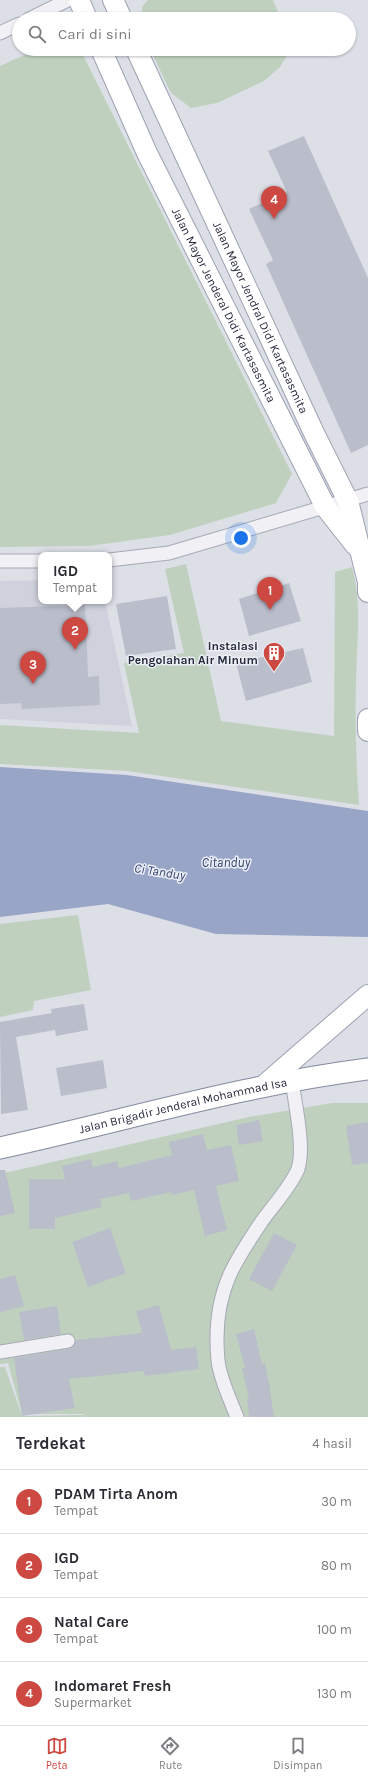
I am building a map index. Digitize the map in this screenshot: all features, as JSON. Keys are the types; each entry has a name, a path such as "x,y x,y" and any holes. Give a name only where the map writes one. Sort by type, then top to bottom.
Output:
{"highway":[{"name":"Jalan Brigadir Jenderal Mohammad Isa","path":"0,1148 142,1113 262,1087 327,1074 368,1069"}],"main road":[{"path":"79,0 84,12"},
{"path":"113,0 119,12"},
{"name":"Jalan Mayor Jenderal Didi Kartasasmita","path":"104,56 147,152 326,508 361,553"},
{"name":"Jalan Mayor Jendral Didi Kartasasmita","path":"139,56 314,433 348,501 368,582 368,592"},
{"path":"368,719 368,730"},
{"path":"262,1087 368,995"}],"street":[{"path":"43,12 68,0"},
{"path":"0,33 12,27"},
{"path":"112,560 169,553 326,508 368,494"},
{"path":"0,561 38,561"},
{"path":"237,1417 220,1371 217,1354 217,1320 222,1294 237,1258 290,1183 298,1169 301,1154 292,1081"},
{"path":"0,1352 68,1341"}],"shaded area":[{"path":"38,580 38,604 106,604 132,726 0,719 0,581"}],"green space":[{"path":"148,0 273,0 278,12 142,12 142,7"},
{"path":"22,56 83,56 292,474 276,503 170,535 89,546 0,547 0,66"},
{"path":"153,56 287,56 280,67 264,81 217,103 191,108 171,93"},
{"path":"186,564 221,721 334,736 335,572 352,567 358,609 356,758 359,805 127,771 0,764 0,725 139,733 124,663 184,653 165,569"},
{"path":"78,915 91,990 34,1001 33,1010 0,1017 0,924"},
{"path":"332,1103 368,1103 368,1417 84,1417 83,1414 22,1414 8,1363 0,1364 0,1174 249,1117"},
{"path":"0,1367 5,1367 22,1416 83,1415 83,1417 0,1417"}],"water":[{"name":"Citanduy","path":"0,767 127,775 368,811 368,937 216,934 108,904 0,917"}],"building":[{"path":"304,136 368,278 368,445 351,453 266,264 273,260 249,209 287,192 268,151"},
{"path":"289,583 301,621 249,636 239,599"},
{"path":"167,596 176,649 126,656 116,604"},
{"path":"85,605 88,677 99,676 100,705 22,709 21,703 0,704 0,608"},
{"name":"Instalasi Pengolahan Air Minum","path":"303,648 312,682 246,701 236,663"},
{"path":"84,1004 88,1030 56,1036 55,1030 16,1037 28,1110 1,1114 0,1022 52,1013 51,1009"},
{"path":"103,1060 107,1088 61,1096 56,1068"},
{"path":"259,1120 263,1141 239,1145 236,1125"},
{"path":"368,1122 368,1163 352,1165 346,1126"},
{"path":"203,1134 207,1150 231,1145 239,1181 216,1186 227,1230 205,1236 194,1190 172,1195 171,1192 131,1201 129,1193 100,1199 102,1207 55,1218 55,1229 29,1229 29,1179 65,1179 62,1166 91,1159 93,1167 117,1161 119,1168 172,1155 169,1142"},
{"path":"0,1170 5,1170 15,1213 0,1216"},
{"path":"110,1228 126,1273 88,1287 72,1242"},
{"path":"274,1233 297,1245 272,1291 249,1279"},
{"path":"15,1275 24,1306 0,1312 0,1279"},
{"path":"159,1305 171,1350 196,1347 199,1369 145,1376 144,1371 69,1379 75,1408 22,1416 14,1358 69,1349 73,1347 76,1340 142,1333 136,1311"},
{"path":"57,1306 61,1334 24,1340 19,1312"},
{"path":"254,1329 262,1364 265,1363 274,1417 249,1417 247,1398 249,1398 242,1368 245,1368 236,1334"}],"place":[{"name":"Indomaret Fresh","path":"274,219"},
{"name":"PDAM Tirta Anom","path":"270,610"},
{"name":"IGD","path":"75,650"},
{"name":"Instalasi Pengolahan Air Minum","path":"274,672"},
{"name":"Natal Care","path":"33,684"}],"water label":[{"name":"Ci Tanduy","path":"160,871"}]}
